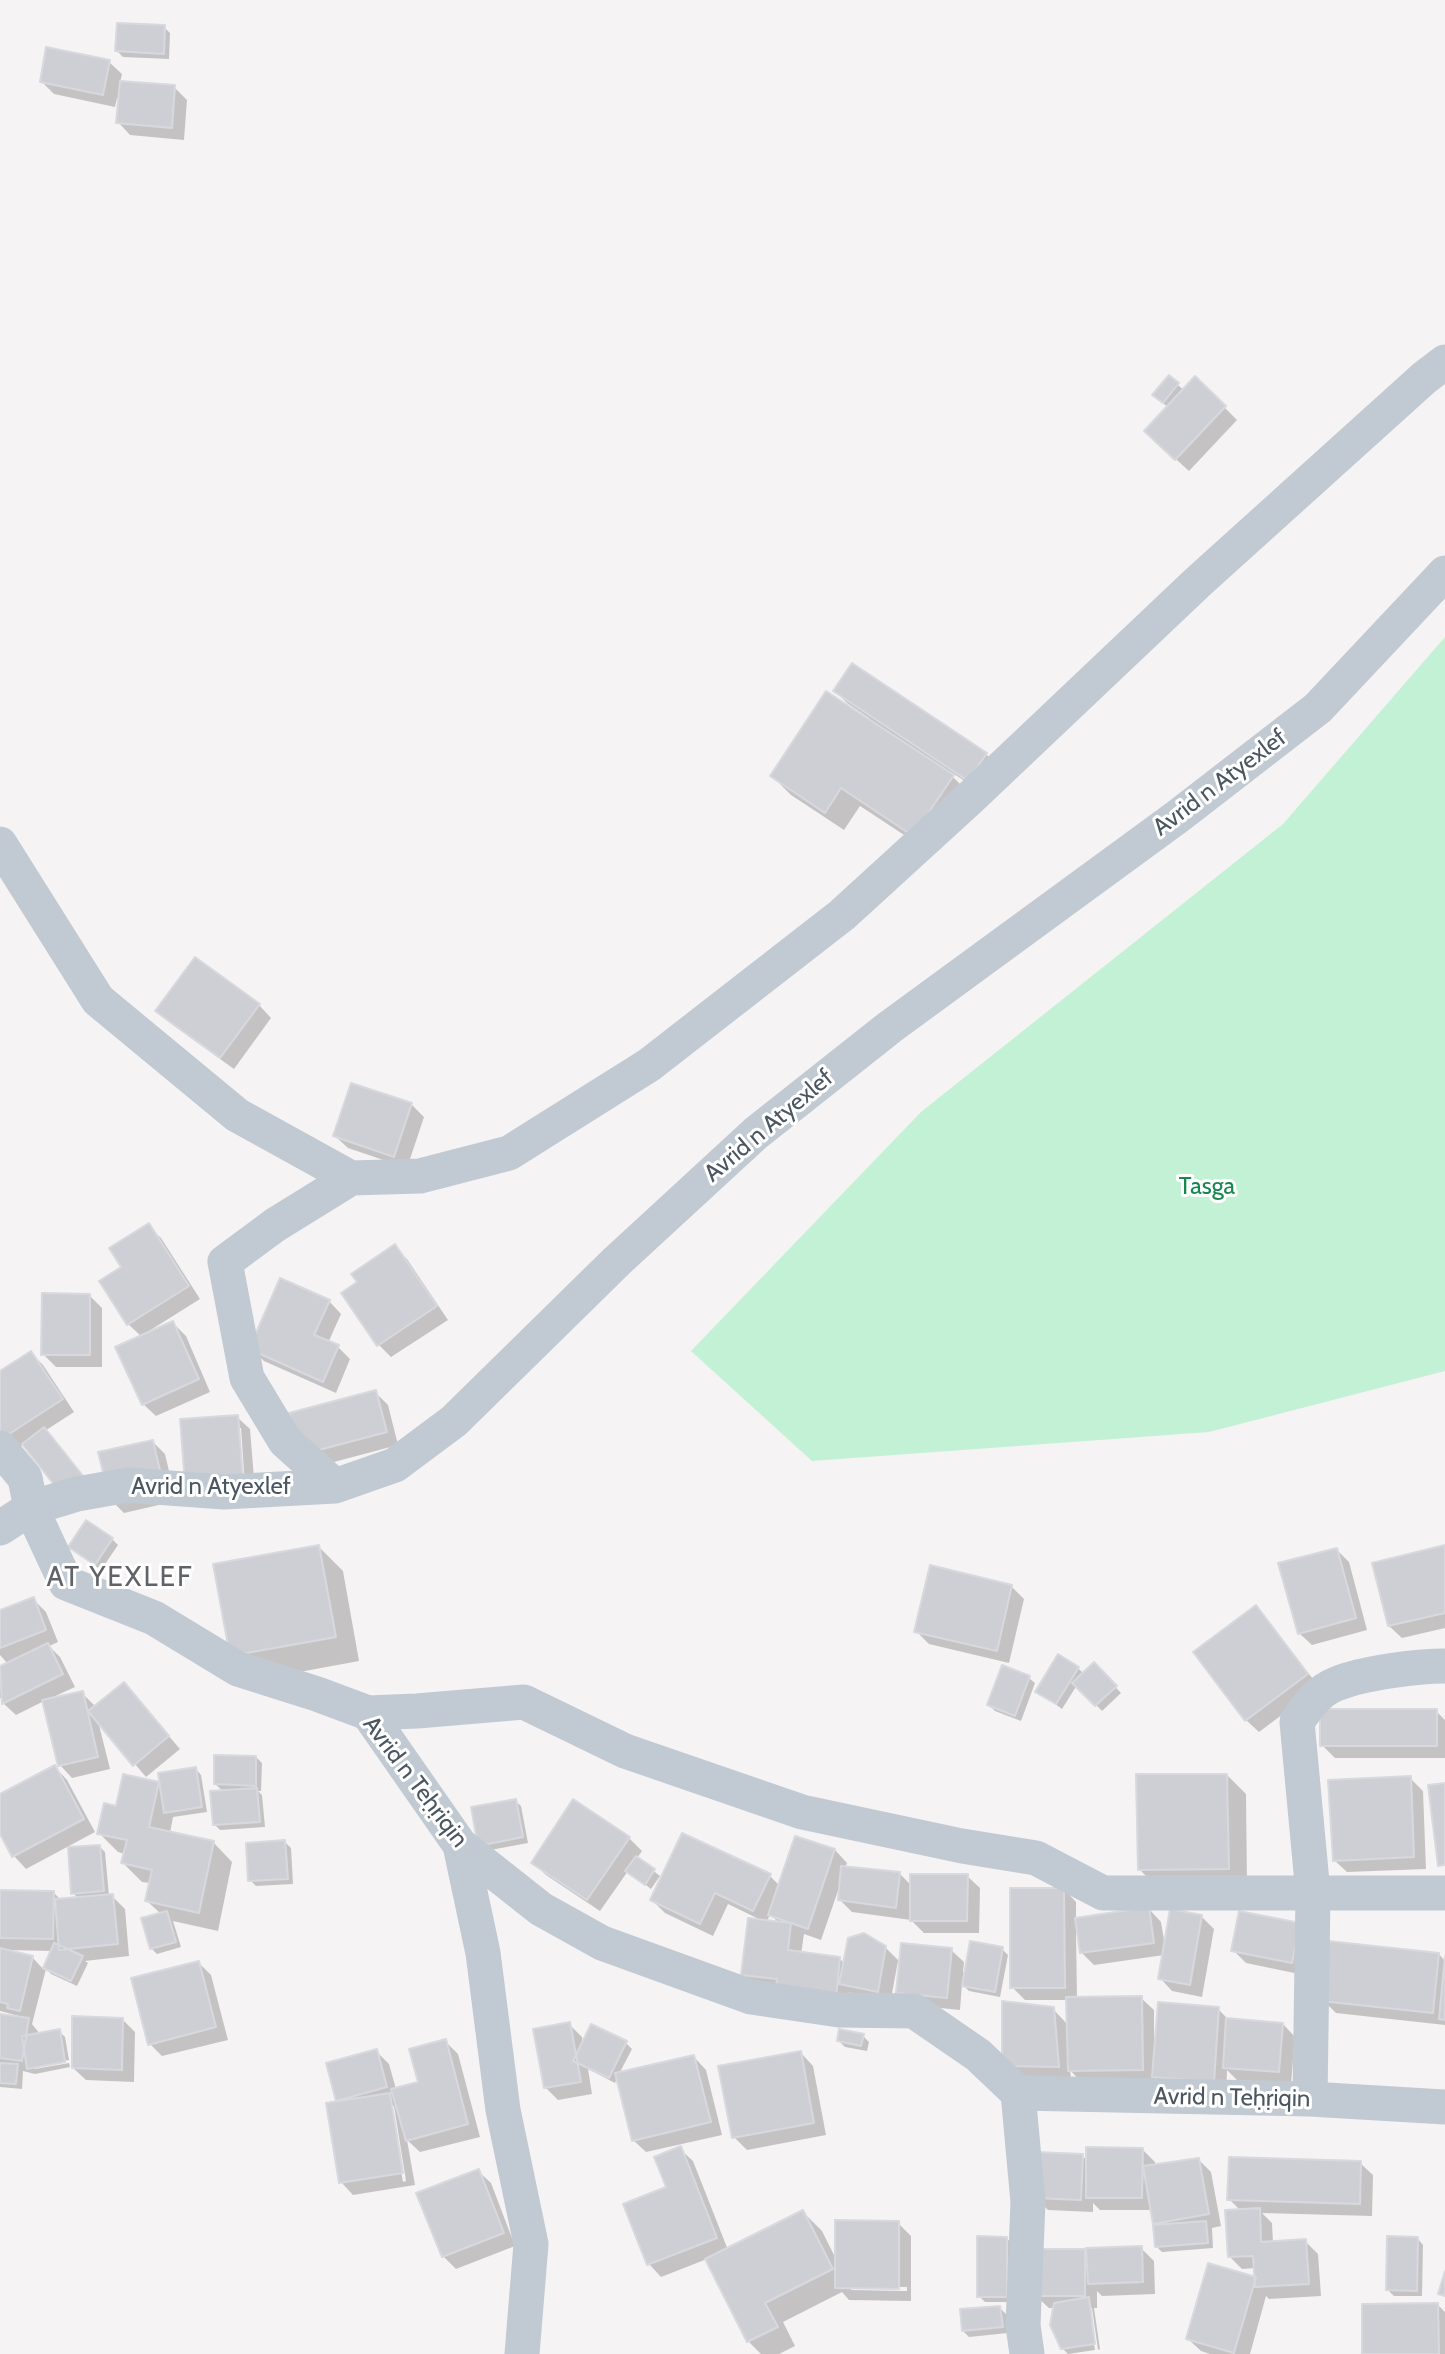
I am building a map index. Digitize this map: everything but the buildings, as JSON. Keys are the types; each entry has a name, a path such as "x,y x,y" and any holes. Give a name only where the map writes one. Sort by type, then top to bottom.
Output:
{"street":[{"path":"335,1486 285,1441 247,1378 225,1262 275,1225 351,1178 420,1176 509,1153 649,1065 842,915 1198,582 1445,362"},
{"name":"Avrid n Atyexlef","path":"0,1528 31,1508 77,1494 128,1485 224,1492 335,1486 395,1465 454,1421 617,1261 756,1133 890,1027 1177,817 1318,708 1445,573"},
{"path":"0,844 97,1000 237,1115 351,1178"},
{"name":"Avrid n Teḥṛiqin","path":"0,1448 25,1478 31,1508 66,1583 154,1618 238,1669 368,1713 460,1845 541,1909 602,1943 751,1997 839,2010 914,2011 978,2055 1018,2093 1310,2099 1445,2107"},
{"path":"1310,2099 1313,1893 1297,1722 1311,1701 1335,1684 1371,1675 1445,1666"},
{"path":"368,1713 524,1702 625,1751 802,1812 962,1846 1036,1858 1103,1893 1445,1893"},
{"path":"460,1845 483,1953 503,2110 531,2244 522,2354"},
{"path":"1018,2093 1028,2202 1023,2325 1027,2354"}],"green space":[{"name":"Tasga","path":"1445,637 1445,1371 1209,1432 812,1461 691,1351 921,1112 1283,824"}],"district":[{"name":"AT YEXLEF","path":"120,1578"}]}
